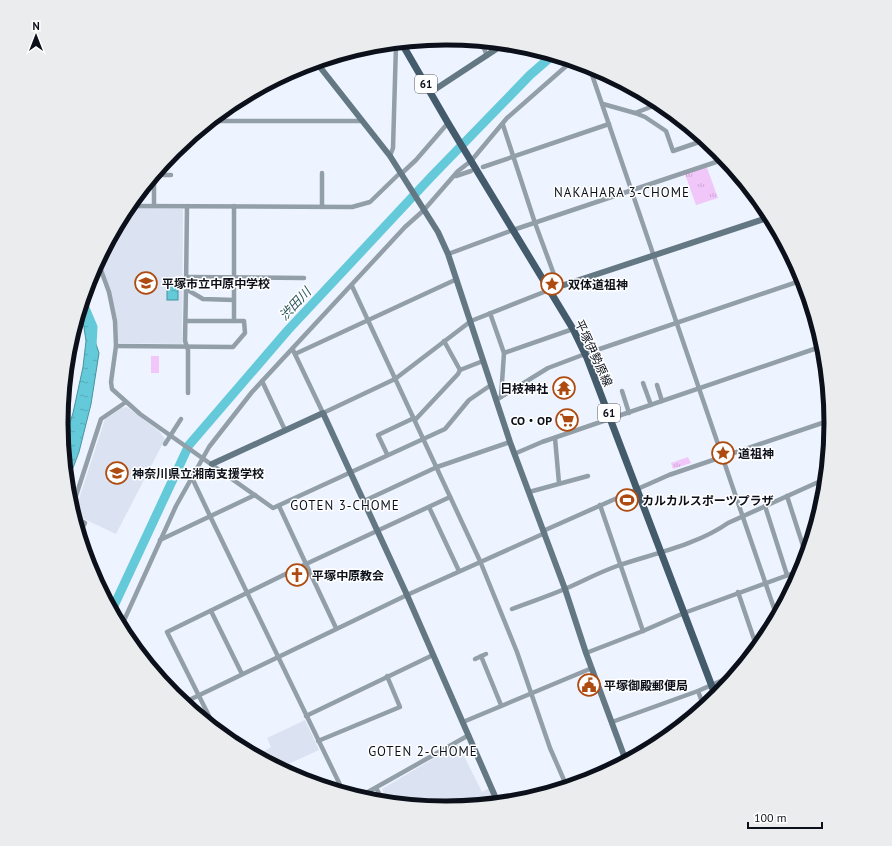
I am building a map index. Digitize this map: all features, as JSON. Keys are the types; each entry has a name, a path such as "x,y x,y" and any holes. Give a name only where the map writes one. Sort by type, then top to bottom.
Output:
{"main road":[{"name":"平塚伊勢原線","path":"403,48 573,330 594,372 713,689"}],"street":[{"path":"484,47 488,56"},
{"path":"390,156 393,148 396,48"},
{"path":"431,92 498,48"},
{"path":"124,620 160,540 193,474 209,447 262,381 294,352 405,227 424,209 507,118 568,65"},
{"path":"319,67 390,156 424,209 448,254 491,385 499,398 514,454 565,589 586,653 624,756"},
{"path":"593,75 774,610"},
{"path":"603,104 645,117 666,131 673,151 698,142"},
{"path":"635,113 653,107"},
{"path":"219,121 363,121"},
{"path":"503,124 535,223 559,288"},
{"path":"483,167 609,124"},
{"path":"137,206 361,206 370,202 401,174 449,125"},
{"path":"448,254 513,230 718,161"},
{"path":"454,176 471,171"},
{"path":"322,173 322,207"},
{"path":"161,175 171,175"},
{"path":"154,184 154,206"},
{"path":"186,206 186,321 188,393"},
{"path":"234,206 234,321"},
{"path":"212,464 395,379 471,321 549,290 559,288 764,219"},
{"path":"101,270 109,292 115,321 116,346 111,382 112,389 126,402 171,436 273,508 387,454 445,429 469,400 491,385"},
{"path":"186,277 304,278"},
{"path":"294,352 457,279"},
{"path":"499,398 548,368 797,282"},
{"path":"352,286 480,561 517,652 550,748 565,782"},
{"path":"186,289 203,299 234,300"},
{"path":"490,313 504,353 499,398"},
{"path":"116,346 233,346 245,333 244,321 186,321"},
{"path":"504,353 573,330"},
{"path":"444,341 460,370"},
{"path":"514,454 611,418 817,348"},
{"path":"294,352 407,595 496,798"},
{"path":"387,454 378,435 414,419 458,374 460,370 483,361"},
{"path":"262,381 285,430"},
{"path":"643,383 651,405"},
{"path":"657,385 662,401"},
{"path":"622,391 629,413"},
{"path":"75,498 101,419 126,402"},
{"path":"164,444 171,436 181,419"},
{"path":"189,699 336,628 638,488 669,475 824,422"},
{"path":"555,438 559,483"},
{"path":"364,501 437,467 510,442"},
{"path":"193,474 194,482 211,518 341,786"},
{"path":"529,492 588,476"},
{"path":"512,609 622,565 696,539 819,481"},
{"path":"160,540 211,518 256,495"},
{"path":"787,496 803,547"},
{"path":"210,718 168,632 247,592 450,497"},
{"path":"600,505 622,565 643,631"},
{"path":"279,506 336,628"},
{"path":"765,506 787,575"},
{"path":"429,507 459,571"},
{"path":"586,653 738,592 793,573"},
{"path":"738,592 755,641"},
{"path":"211,611 242,674"},
{"path":"475,659 486,654"},
{"path":"306,716 433,655"},
{"path":"481,656 501,705"},
{"path":"463,722 531,692 592,668"},
{"path":"318,741 400,706 387,676"},
{"path":"612,722 698,691 722,680"},
{"path":"698,691 702,701"},
{"path":"367,793 469,735"},
{"path":"376,788 380,795"}],"shaded area":[{"name":"平塚市立中原中学校","path":"135,208 182,209 182,344 120,343 117,341 117,319 101,268 119,234"},
{"name":"神奈川県立湘南支援学校","path":"127,407 159,431 165,439 116,534 80,517 77,505 105,419 121,408"},
{"path":"305,720 319,750 286,765 266,755 264,751 271,747 267,738"},
{"path":"458,744 482,792 490,788 494,798 446,801 421,800 385,796 382,789"}],"green space":[{"path":"705,167 707,168 718,198 696,205 685,174"},
{"path":"151,356 159,356 159,373 151,373"},
{"path":"688,457 691,463 673,469 671,463"}],"water":[{"path":"167,281 178,281 178,300 167,300"},
{"path":"85,311 99,353 91,404 79,452 71,473 68,428 83,367 86,341 83,319"}],"waterway":[{"name":"渋田川","path":"115,604 189,445 288,330 431,177 530,75 548,59"},
{"path":"86,309 93,327 92,346"}],"place":[{"name":"平塚市立中原中学校","path":"146,283"},
{"name":"双体道祖神","path":"552,284"},
{"name":"日枝神社","path":"564,388"},
{"name":"CO・OP","path":"567,420"},
{"name":"道祖神","path":"723,453"},
{"name":"神奈川県立湘南支援学校","path":"117,473"},
{"name":"カルカルスポーツプラザ","path":"627,500"},
{"name":"平塚中原教会","path":"297,575"},
{"name":"平塚御殿郵便局","path":"589,685"}],"district":[{"name":"NAKAHARA 3-CHOME","path":"622,192"},
{"name":"GOTEN 3-CHOME","path":"345,505"},
{"name":"GOTEN 2-CHOME","path":"423,751"}]}
